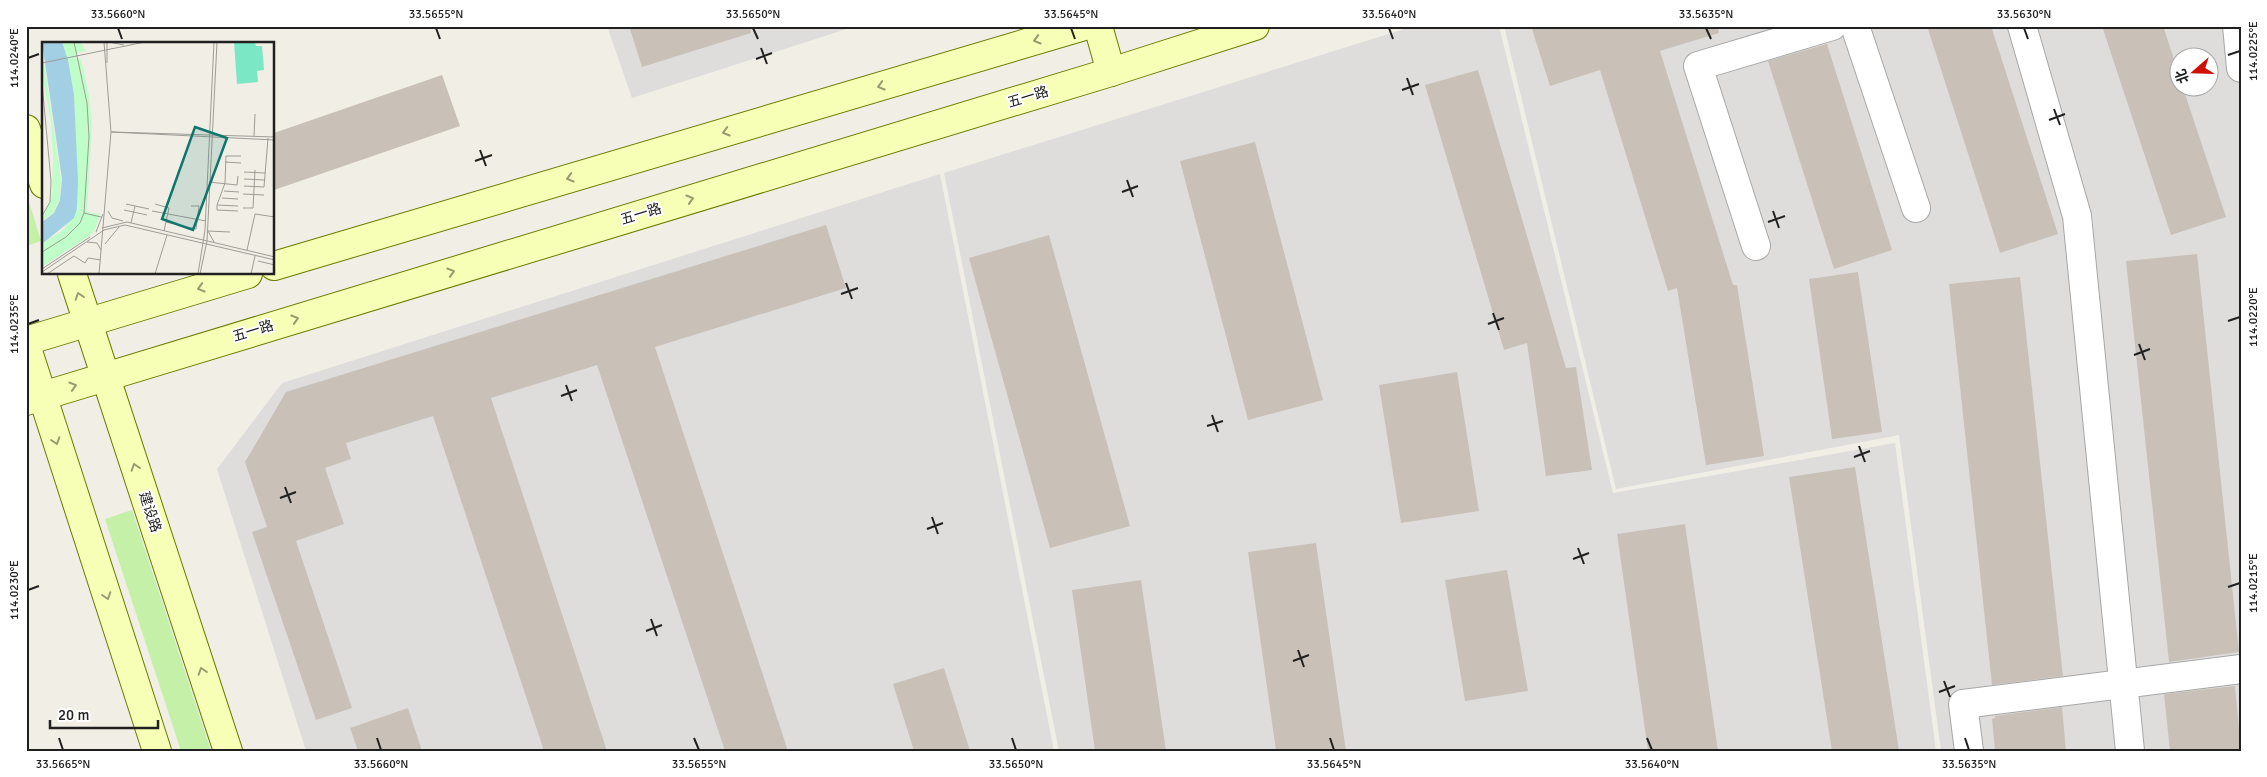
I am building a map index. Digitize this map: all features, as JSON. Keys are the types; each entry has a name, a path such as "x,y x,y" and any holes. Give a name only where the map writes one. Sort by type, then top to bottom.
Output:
{"street":[{"path":"275,266 1084,26"},
{"path":"1098,26 1112,72"},
{"name":"五一路","path":"34,398 1112,72 1254,26"},
{"path":"1756,246 1698,66 1832,26"},
{"path":"1855,26 1916,208"},
{"path":"2022,26 2077,216 2130,751"},
{"path":"2236,26 2241,68"},
{"path":"26,129 42,178"},
{"name":"建设路","path":"72,275 228,751"},
{"path":"157,751 34,398 26,343 87,321 245,275"},
{"path":"1969,751 1964,704 2241,669"}],"shaded area":[{"path":"607,26 856,26 632,98"},
{"path":"1414,26 1499,26 1613,493 1895,443 1936,751 1059,751 944,173"},
{"path":"1504,26 2241,26 2241,751 1941,751 1899,435 1616,489"},
{"path":"940,174 1054,751 306,751 217,469 282,383"}],"green space":[{"path":"26,192 41,241 26,246"},
{"path":"132,510 211,751 181,751 105,519"}],"building":[{"path":"629,26 750,26 751,33 642,67"},
{"path":"1531,26 1718,26 1719,33 1660,51 1733,285 1737,285 1764,456 1706,465 1677,288 1668,291 1600,70 1550,86"},
{"path":"1927,26 1991,26 2058,234 2000,253"},
{"path":"2102,26 2163,26 2170,48 2170,98 2186,98 2226,217 2171,235"},
{"path":"1827,44 1892,250 1834,269 1768,61"},
{"path":"1478,70 1566,368 1576,367 1592,470 1546,476 1527,343 1504,350 1425,85"},
{"path":"442,75 460,126 275,190 275,133"},
{"path":"1255,142 1323,400 1248,420 1180,161"},
{"path":"826,225 846,288 655,347 788,751 725,751 597,365 491,398 607,751 544,751 433,416 346,443 351,459 325,468 344,524 296,541 352,708 316,720 252,532 267,527 245,462 286,392"},
{"path":"1049,235 1130,526 1050,548 969,258"},
{"path":"2197,254 2239,652 2169,662 2126,261"},
{"path":"1858,272 1882,432 1832,439 1809,279"},
{"path":"2020,277 2063,676 1992,685 1949,284"},
{"path":"1457,372 1479,511 1401,523 1379,385"},
{"path":"1855,467 1899,751 1832,751 1789,477"},
{"path":"1685,524 1718,751 1648,751 1617,534"},
{"path":"1316,543 1346,751 1276,751 1248,552"},
{"path":"1507,570 1528,691 1465,701 1445,580"},
{"path":"1141,580 1166,751 1095,751 1072,590"},
{"path":"944,668 970,751 914,751 893,684"},
{"path":"2235,686 2241,751 2170,751 2164,694"},
{"path":"2062,707 2066,751 1995,751 1992,719 1995,716"},
{"path":"408,708 422,751 358,751 350,728"}]}
